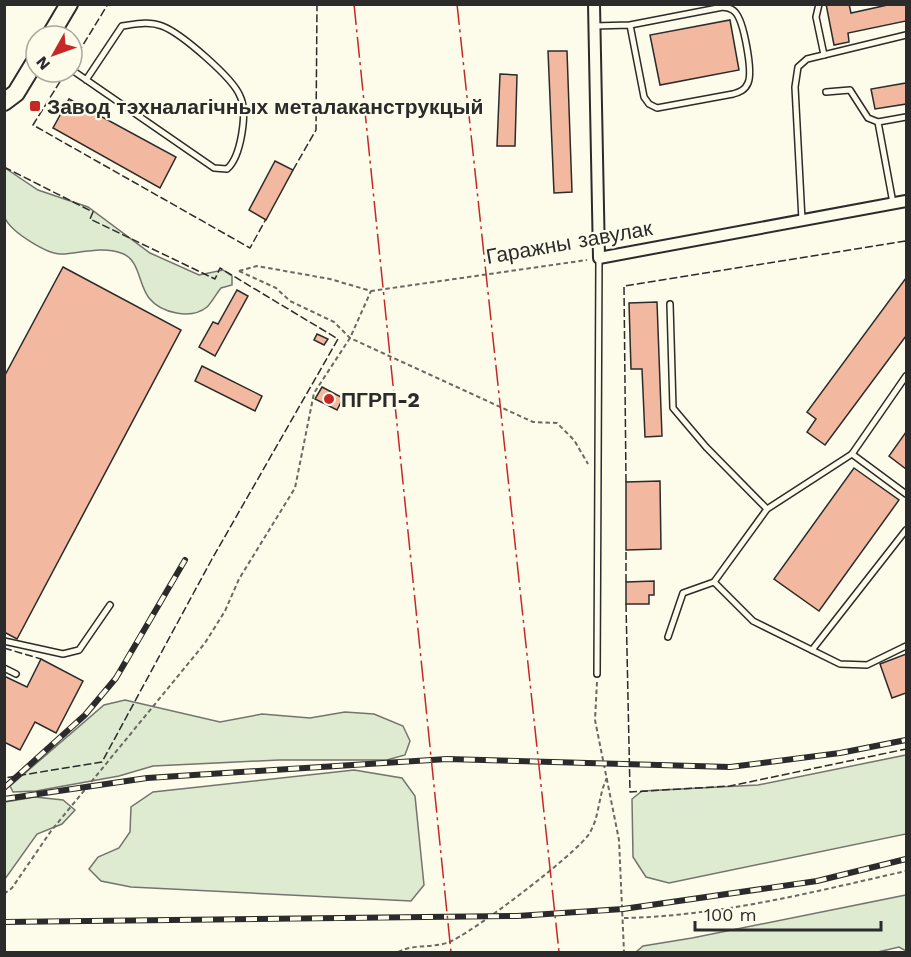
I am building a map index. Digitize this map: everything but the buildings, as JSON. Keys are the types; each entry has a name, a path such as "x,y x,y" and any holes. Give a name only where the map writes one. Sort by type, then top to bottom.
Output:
{"street":[{"path":"57,24 69,4"},
{"path":"594,4 599,258"},
{"path":"4,102 16,93 24,80"},
{"name":"Гаражны завулак","path":"599,258 906,201"}],"lane":[{"path":"819,4 816,18 824,55"},
{"path":"594,26 630,25 723,7 733,9 740,18 751,72 748,84 742,91 733,94 657,108 649,104 644,97 630,25"},
{"path":"144,22 164,27 225,72 241,97 242,139 235,162 227,169 214,168 86,80 122,26 144,22"},
{"path":"802,220 795,87 798,67 807,59 906,35"},
{"path":"826,92 850,90 868,118 878,122 906,117"},
{"path":"878,122 893,203"},
{"path":"597,674 596,477 599,258"},
{"path":"670,304 673,408 706,447 767,509"},
{"path":"668,637 683,593 714,582 767,509 852,454 906,376"},
{"path":"852,454 906,494"},
{"path":"812,650 906,530"},
{"path":"714,582 753,621 840,664 867,665 906,646"},
{"path":"4,641 63,654 79,650 110,605"},
{"path":"4,668 16,674"}],"path":[{"name":"Гаражны завулак","path":"350,338 334,322 290,301 276,288 239,271 257,266 330,279 371,291 599,258"},
{"path":"4,894 12,888 51,831 205,643 225,611 239,579 295,488 314,393 350,338 371,291"},
{"path":"350,338 533,422 557,423 574,440 596,477"},
{"path":"597,674 595,720 619,840 624,952"},
{"path":"398,952 410,946 447,943 490,916 577,851 590,832 607,778"},
{"path":"624,918 665,917 747,906 906,871"}],"green space":[{"path":"5,168 38,190 88,207 150,253 199,275 223,270 232,276 232,285 221,288 209,305 200,311 176,313 161,308 149,298 132,261 121,253 99,250 62,254 39,247 14,230 5,218 3,201"},
{"path":"125,700 220,722 262,714 310,718 345,712 374,714 403,726 410,741 405,755 387,760 279,760 153,766 119,776 36,791 13,792 10,786 104,705"},
{"path":"906,755 906,834 669,883 646,877 633,857 632,799 642,791 758,785"},
{"path":"354,770 402,778 415,796 424,885 411,901 131,887 101,881 89,869 98,857 119,848 130,832 131,807 153,792"},
{"path":"35,797 63,800 75,810 62,824 37,834 5,879 5,802"},
{"path":"906,895 906,951 899,947 878,952 636,952 643,946"}],"railway":[{"path":"4,788 85,715 116,678 185,560"},
{"path":"4,799 147,778 447,759 730,767 840,753 906,740"},
{"path":"4,922 517,916 623,909 817,881 906,859"}],"fence":[{"path":"84,43 108,4"},
{"path":"293,170 316,130 317,4"},
{"path":"59,84 33,125 250,248 266,219"},
{"path":"4,167 93,212 90,219 215,279 220,268 338,339 212,559 102,762 4,778"},
{"path":"626,482 624,286 906,241"},
{"path":"626,550 626,582"},
{"path":"626,604 630,792 730,786 906,749"},
{"path":"4,648 41,659"}],"power":[{"path":"354,4 451,952"},
{"path":"457,4 559,952"}],"place":[{"name":"Завод тэхналагічных металаканструкцый","path":"35,106"},
{"name":"ПГРП-2","path":"329,399"}]}
